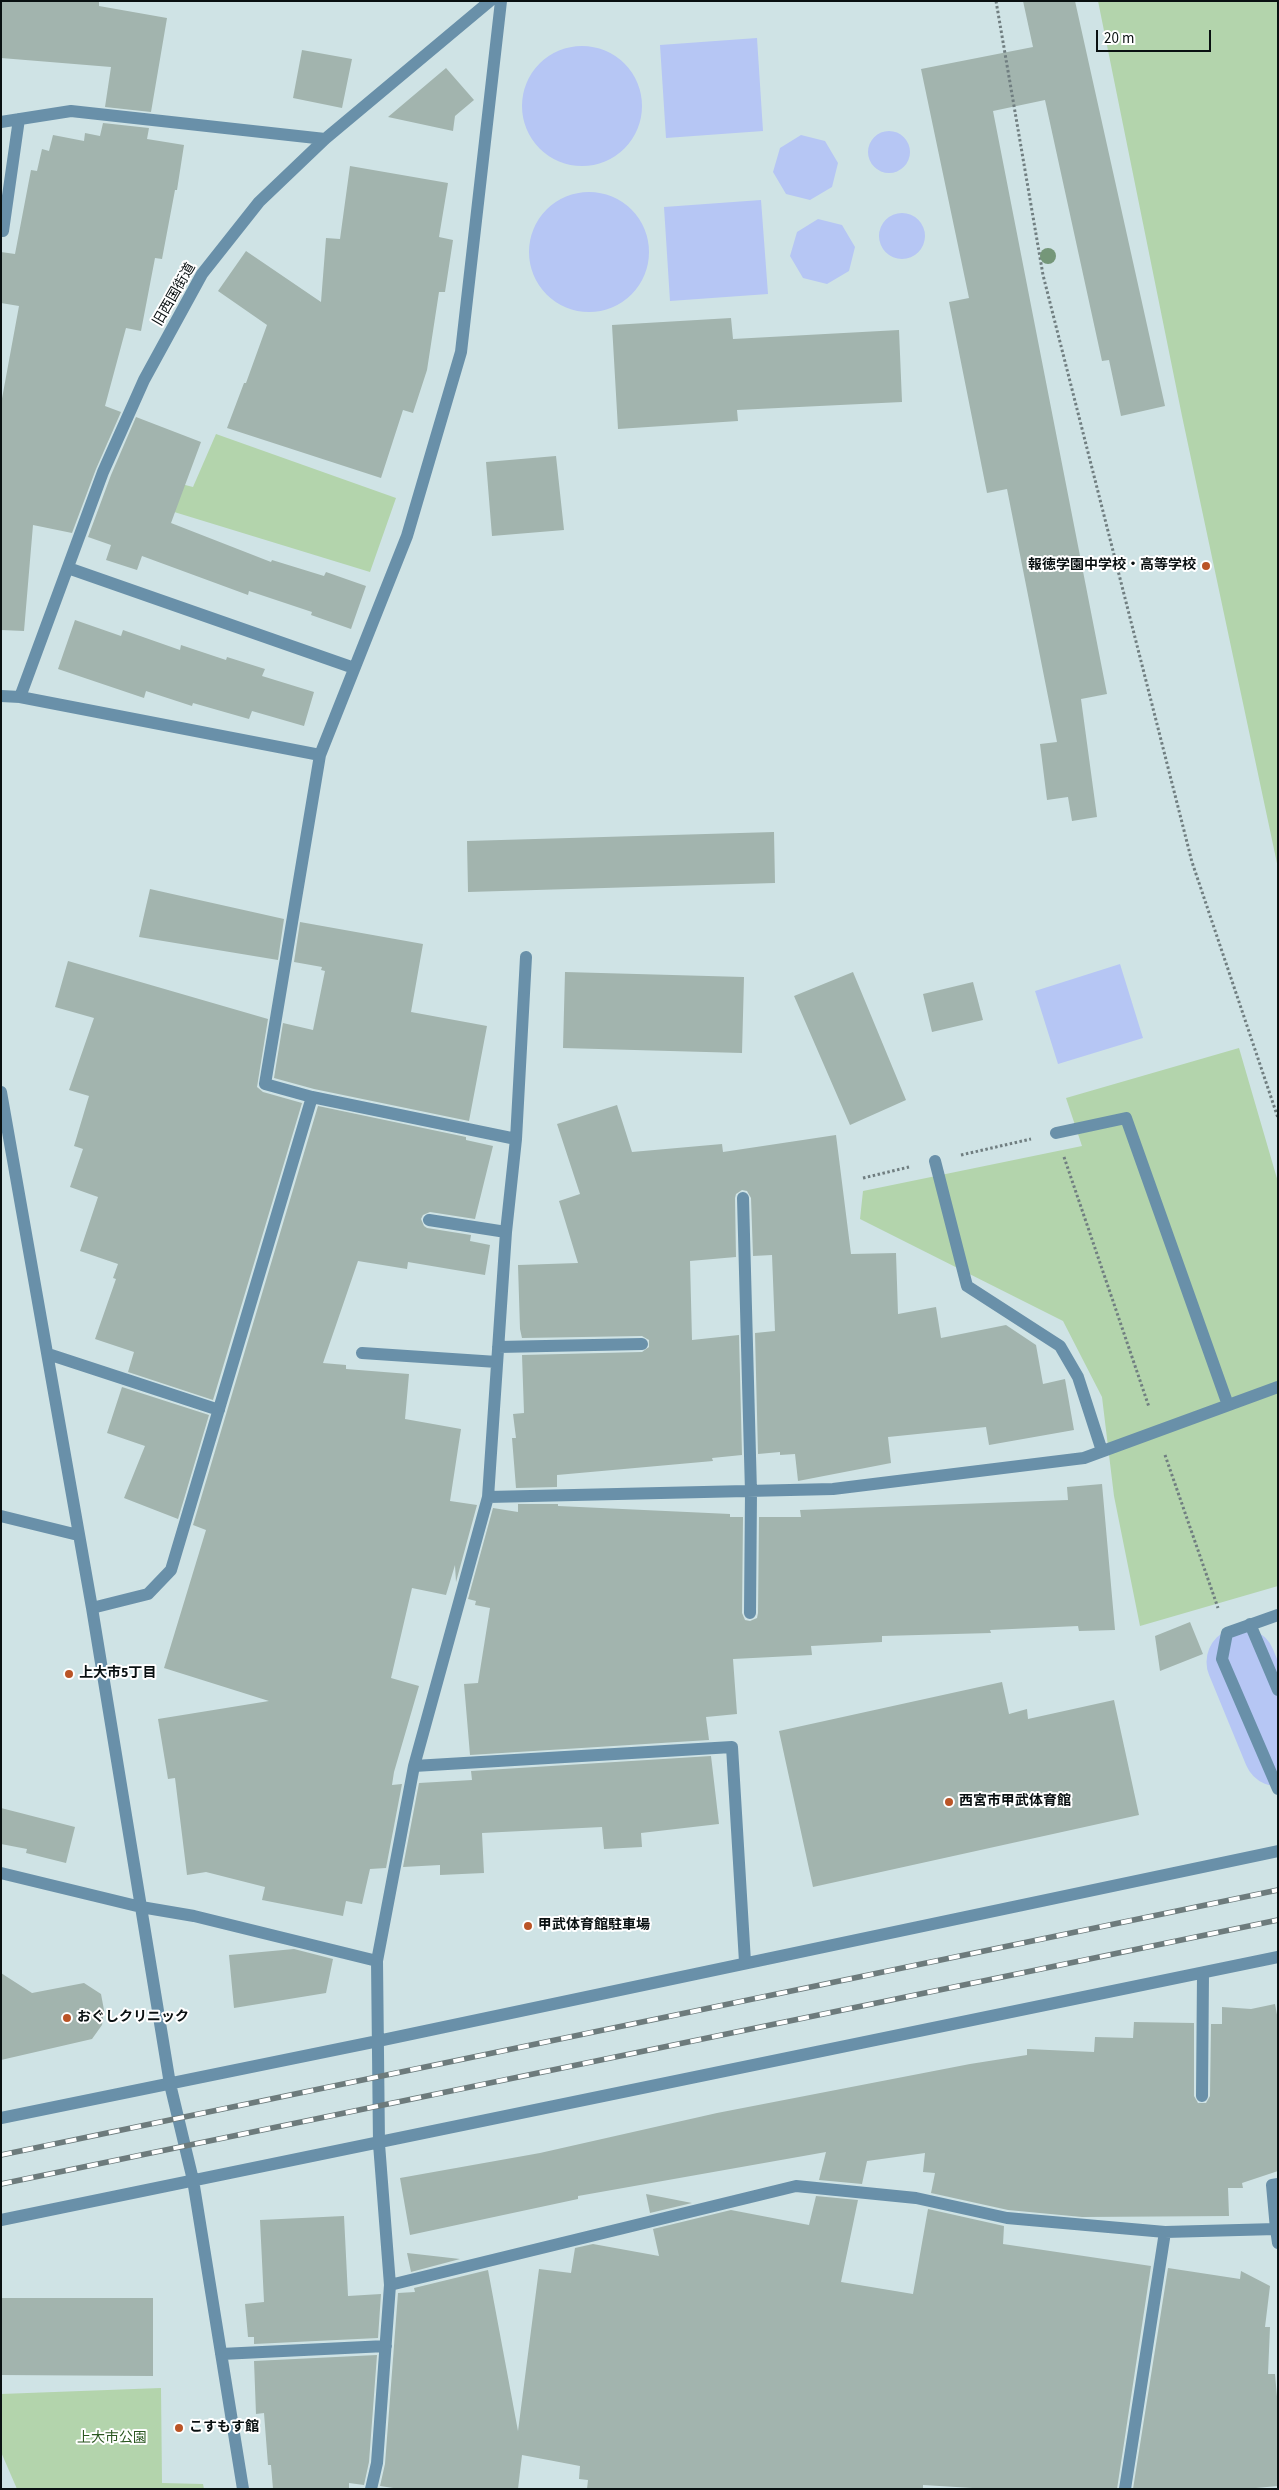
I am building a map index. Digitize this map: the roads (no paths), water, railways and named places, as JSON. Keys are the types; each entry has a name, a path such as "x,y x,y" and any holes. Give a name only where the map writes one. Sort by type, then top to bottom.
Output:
{"street":[{"name":"旧西国街道","path":"20,697 103,472 144,380 202,274 259,202 325,139 490,1"},
{"path":"501,1 461,352 406,536 320,755 265,1084 312,1097 516,1139"},
{"path":"1,122 71,111 325,139"},
{"path":"3,231 19,119"},
{"path":"68,568 354,668"},
{"path":"1,696 20,697 320,755"},
{"path":"371,2489 377,2463 390,2285 379,2144 377,1961 414,1766 488,1498 506,1232 516,1139 526,957"},
{"path":"1,1092 92,1608 170,2084 193,2180 243,2489"},
{"path":"92,1608 148,1594 171,1570 312,1097"},
{"path":"1056,1133 1126,1118 1228,1405"},
{"path":"935,1161 967,1286 1060,1346 1078,1377 1102,1452"},
{"path":"743,1198 751,1492 750,1613"},
{"path":"429,1220 506,1232"},
{"path":"498,1347 642,1344"},
{"path":"362,1353 497,1362"},
{"path":"48,1354 219,1410"},
{"path":"488,1498 751,1492 833,1488 1084,1458 1278,1387"},
{"path":"1,1516 78,1535"},
{"path":"1278,1615 1227,1633 1222,1659 1278,1789"},
{"path":"1250,1624 1278,1690"},
{"path":"414,1766 732,1748 745,1962"},
{"path":"1,2118 378,2041 1278,1851"},
{"path":"1,1873 141,1907 194,1916 377,1961"},
{"path":"1,2220 379,2144 1278,1957"},
{"path":"1202,1973 1202,2096"},
{"path":"1278,2184 1272,2185 1278,2243"},
{"path":"390,2285 796,2186 916,2198 1007,2218 1165,2232 1276,2229"},
{"path":"1125,2489 1165,2232"},
{"path":"221,2354 386,2346"}],"water":[{"path":"757,38 763,131 666,138 660,45"},
{"path":"582,46 594,47 605,51 615,56 624,64 632,73 637,83 641,94 641,118 637,129 632,139 624,148 615,156 605,161 594,165 582,166 570,165 559,161 549,156 540,148 532,139 527,129 523,118 522,106 523,94 527,83 532,73 540,64 549,56 559,51 570,47"},
{"path":"893,131 901,134 907,140 910,152 907,164 901,170 885,173 877,170 871,164 868,148 871,140 877,134"},
{"path":"801,135 825,141 838,163 832,187 810,200 786,194 773,172 780,148"},
{"path":"589,192 612,196 632,209 645,229 649,252 645,275 632,295 612,308 589,312 566,308 546,295 533,275 529,252 533,229 546,209 566,196"},
{"path":"761,200 768,294 670,301 664,207"},
{"path":"898,213 906,213 915,217 921,223 925,236 921,249 915,255 906,259 898,259 889,255 883,249 879,240 879,232 883,223 889,217"},
{"path":"818,219 842,225 855,247 849,271 827,284 803,278 790,256 797,232"},
{"path":"1120,964 1143,1038 1058,1064 1035,991"}],"waterway":[{"path":"1241,1662 1278,1752"}],"railway":[{"path":"1,2155 1278,1890"},
{"path":"1,2184 1278,1920"}],"place":[{"name":"報徳学園中学校・高等学校","path":"1206,566"},
{"name":"上大市5丁目","path":"69,1674"},
{"name":"西宮市甲武体育館","path":"949,1802"},
{"name":"甲武体育館駐車場","path":"528,1926"},
{"name":"おぐしクリニック","path":"67,2018"},
{"name":"こすもす館","path":"179,2428"}],"park label":[{"name":"上大市公園","path":"112,2439"}]}
